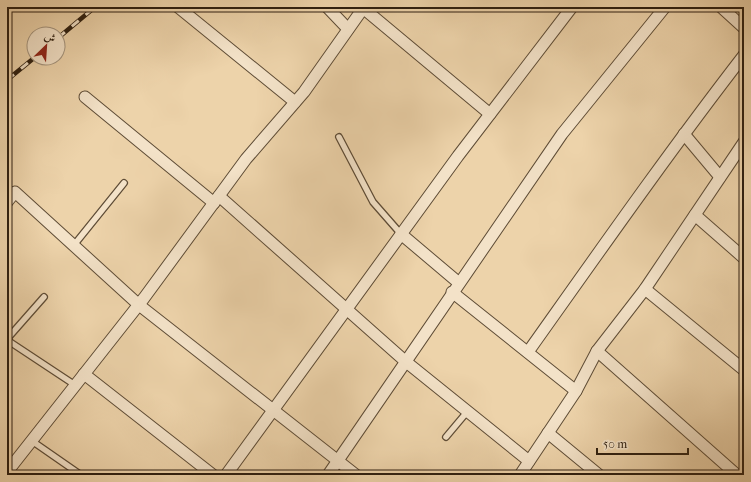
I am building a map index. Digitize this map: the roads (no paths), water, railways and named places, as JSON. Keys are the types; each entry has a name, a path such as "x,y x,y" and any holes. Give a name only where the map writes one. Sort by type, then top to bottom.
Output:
{"street":[{"path":"178,7 295,102"},
{"path":"327,7 348,29"},
{"path":"7,472 139,305 246,159 304,92 364,7 490,114"},
{"path":"226,475 401,234 572,7"},
{"path":"328,475 452,292 562,134 665,7"},
{"path":"721,7 744,28"},
{"path":"528,352 617,226 744,55"},
{"path":"85,97 216,199 405,361 529,461"},
{"path":"684,134 720,177"},
{"path":"520,475 576,390 597,351 645,289 744,143"},
{"path":"7,202 15,192 139,305 356,475"},
{"path":"695,215 744,258"},
{"path":"401,234 459,282"},
{"path":"645,289 744,370"},
{"path":"452,292 576,390"},
{"path":"597,351 738,475"},
{"path":"84,374 213,475"},
{"path":"548,433 599,475"}],"lane":[{"path":"339,137 373,202 401,234"},
{"path":"74,246 124,183"},
{"path":"44,296 7,339 75,385"},
{"path":"446,437 467,412"},
{"path":"32,440 81,475"}],"railway":[{"path":"7,11 12,7"},
{"path":"66,31 95,7"},
{"path":"7,80 26,65"}]}
